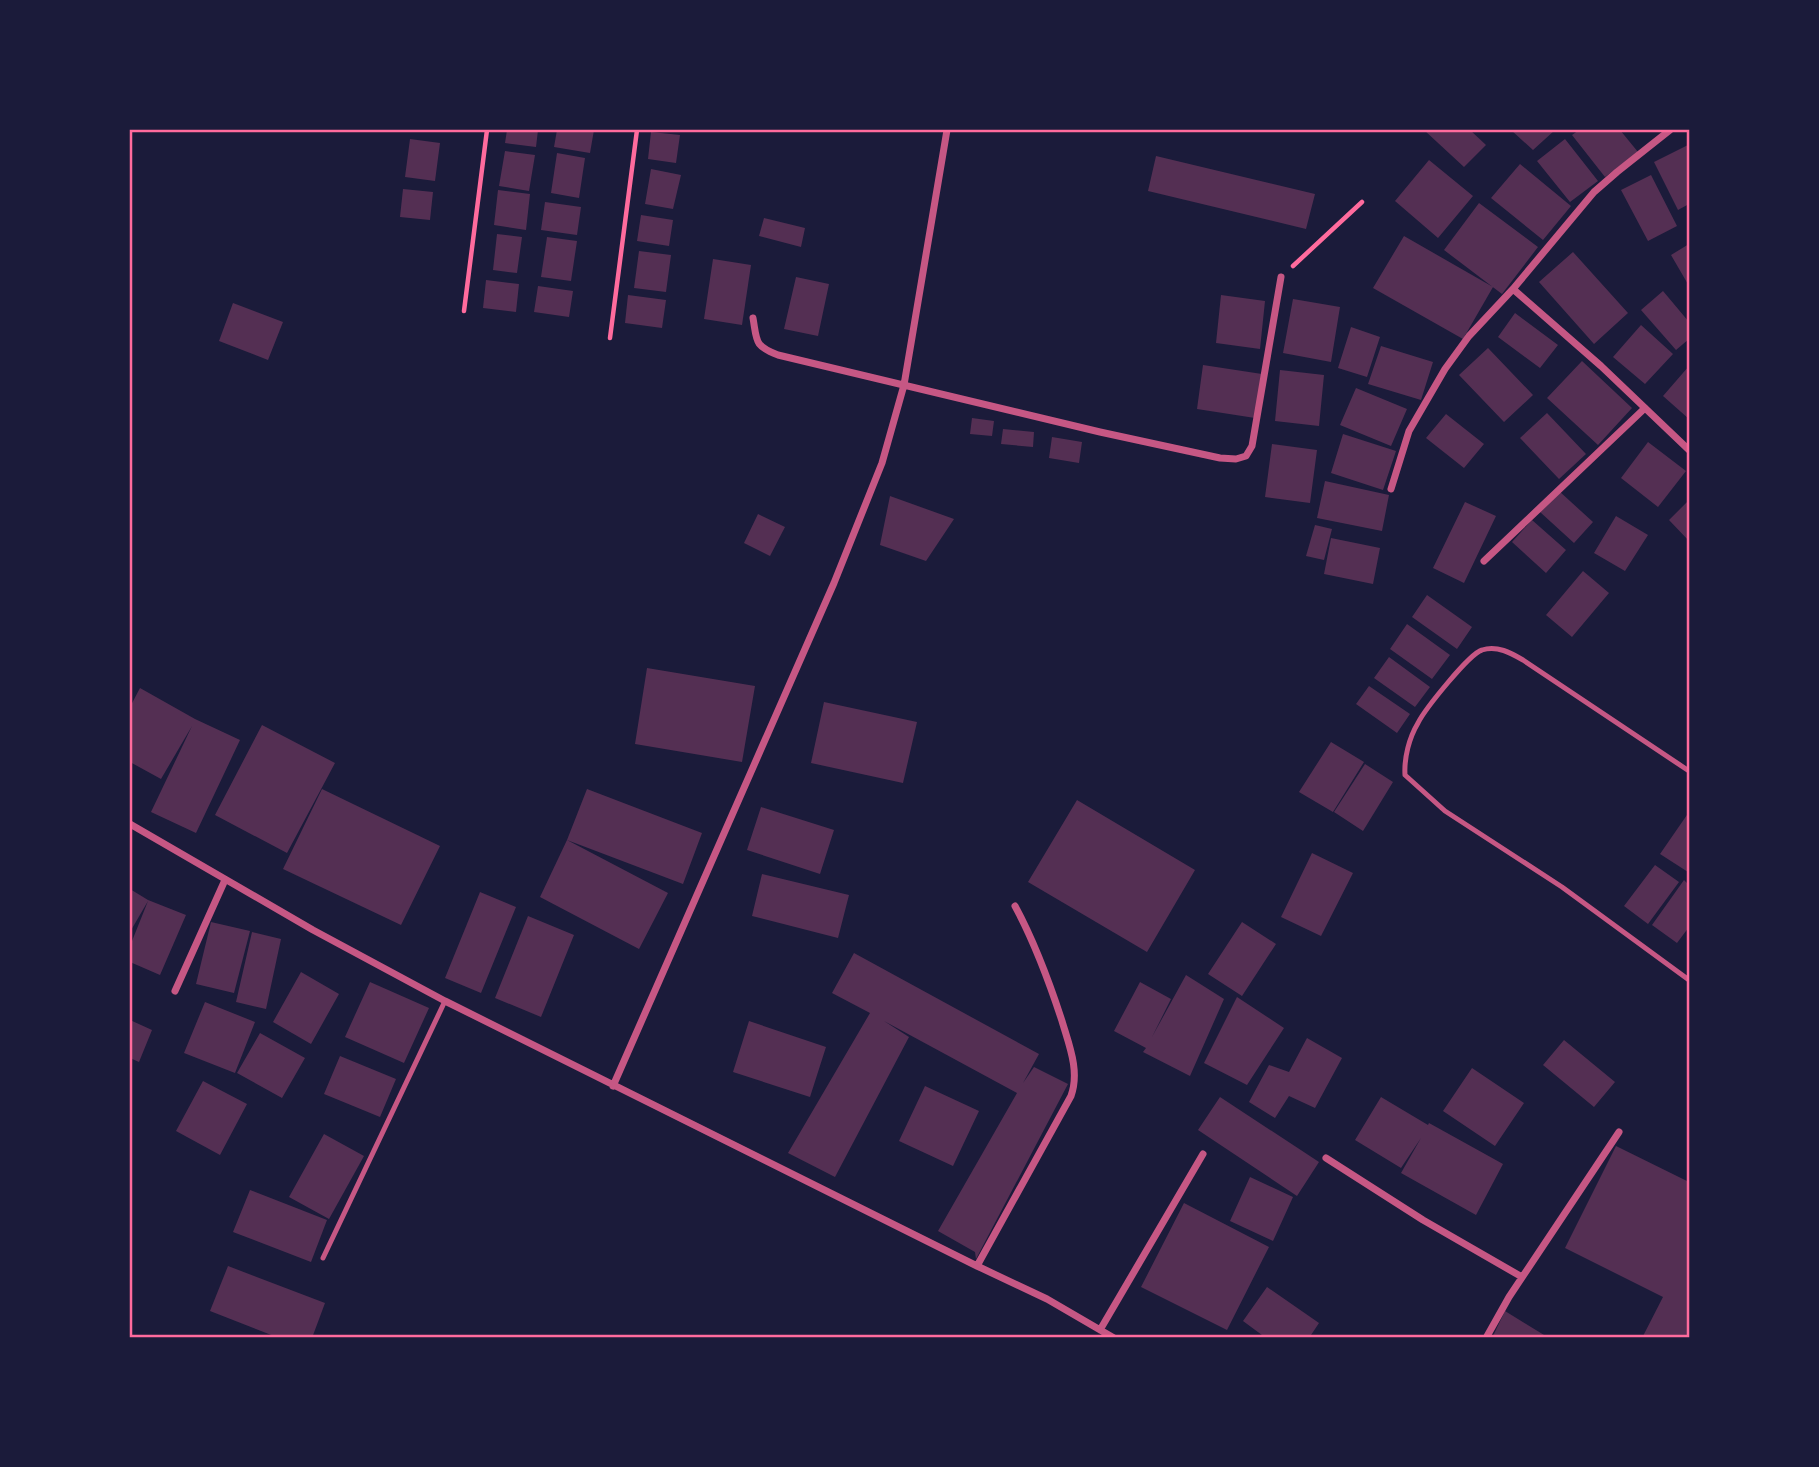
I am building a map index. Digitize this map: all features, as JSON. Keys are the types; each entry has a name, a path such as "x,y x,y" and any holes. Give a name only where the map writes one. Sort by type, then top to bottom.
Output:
{"street":[{"path":"613,1086 834,583 882,463 904,385 947,130"},
{"path":"1391,489 1409,431 1427,397 1469,336 1513,289 1594,192 1670,130"},
{"path":"753,318 760,347 778,355 1100,432 1220,458 1236,459 1245,456 1252,446 1280,277"},
{"path":"1513,289 1601,366 1689,450"},
{"path":"1484,561 1645,408"},
{"path":"130,824 313,930 444,1001 1047,1299 1114,1338"},
{"path":"175,991 225,880"},
{"path":"977,1266 1074,1087 1071,1054 1048,978 1015,905"},
{"path":"1486,1338 1522,1277 1619,1132"},
{"path":"1100,1330 1203,1154"},
{"path":"1326,1158 1423,1220 1522,1277"}],"lane":[{"path":"1689,771 1523,660 1506,650 1493,648 1481,650 1466,661 1417,723 1404,763 1405,775 1445,811 1562,887 1689,980"},
{"path":"323,1258 444,1001"}],"path":[{"path":"464,311 487,130"},
{"path":"610,338 638,130"},
{"path":"1280,277 1362,202"}],"building":[{"path":"507,130 538,130 536,147 505,143"},
{"path":"557,130 594,130 590,153 554,147"},
{"path":"1424,130 1470,130 1486,145 1464,167"},
{"path":"1511,130 1555,130 1533,150"},
{"path":"1579,130 1620,130 1638,152 1605,177 1572,135"},
{"path":"651,132 680,135 676,163 648,159"},
{"path":"410,139 440,143 435,181 405,177"},
{"path":"1565,139 1598,181 1570,202 1537,161"},
{"path":"1688,145 1689,204 1678,210 1654,162"},
{"path":"505,151 535,155 529,191 499,186"},
{"path":"557,153 585,158 579,198 551,193"},
{"path":"1156,156 1315,194 1306,229 1148,191"},
{"path":"1429,160 1473,196 1438,238 1395,201"},
{"path":"1520,164 1571,206 1543,240 1491,198"},
{"path":"651,169 681,175 673,209 645,204"},
{"path":"1651,175 1677,226 1648,241 1621,190"},
{"path":"403,189 433,192 430,220 400,217"},
{"path":"498,190 530,194 526,230 494,225"},
{"path":"545,202 581,207 577,235 541,230"},
{"path":"1479,203 1538,247 1502,294 1444,250"},
{"path":"641,215 673,220 669,246 637,241"},
{"path":"764,218 805,228 801,247 759,236"},
{"path":"497,234 522,237 517,273 493,270"},
{"path":"1404,236 1493,287 1463,339 1373,288"},
{"path":"547,237 577,241 571,281 541,277"},
{"path":"1689,244 1689,286 1671,255"},
{"path":"639,251 671,255 666,292 634,288"},
{"path":"1573,252 1628,313 1594,344 1539,282"},
{"path":"713,259 751,265 742,325 704,319"},
{"path":"796,277 829,284 818,336 784,329"},
{"path":"486,280 519,284 516,312 483,308"},
{"path":"538,286 573,291 569,317 534,312"},
{"path":"1663,291 1689,322 1689,339 1676,350 1641,310"},
{"path":"628,295 666,300 662,328 625,323"},
{"path":"1221,295 1265,301 1260,349 1216,343"},
{"path":"1293,299 1340,307 1331,362 1283,353"},
{"path":"233,303 283,322 268,360 219,341"},
{"path":"1515,313 1558,345 1540,368 1498,337"},
{"path":"1641,325 1673,354 1645,384 1613,357"},
{"path":"1351,327 1380,337 1367,377 1338,368"},
{"path":"1381,346 1433,362 1421,400 1368,384"},
{"path":"1488,348 1533,395 1504,422 1459,375"},
{"path":"1582,361 1632,408 1598,445 1547,398"},
{"path":"1203,365 1262,374 1255,418 1197,409"},
{"path":"1689,366 1689,419 1663,396"},
{"path":"1280,370 1324,375 1319,426 1275,421"},
{"path":"1356,388 1407,409 1391,446 1340,425"},
{"path":"1547,413 1586,454 1559,479 1520,438"},
{"path":"1446,414 1484,444 1464,468 1426,438"},
{"path":"972,418 994,421 992,436 970,434"},
{"path":"1003,429 1034,432 1033,447 1001,444"},
{"path":"1343,434 1396,451 1383,490 1331,473"},
{"path":"1052,437 1082,442 1079,463 1049,458"},
{"path":"1648,442 1686,471 1658,507 1621,478"},
{"path":"1272,444 1317,450 1310,503 1265,497"},
{"path":"1325,481 1389,495 1382,531 1317,518"},
{"path":"1559,491 1593,522 1574,543 1540,512"},
{"path":"890,496 954,519 926,561 880,545"},
{"path":"1689,500 1689,541 1669,520"},
{"path":"1465,502 1496,516 1464,583 1433,568"},
{"path":"758,514 785,527 770,556 744,543"},
{"path":"1616,516 1648,535 1625,571 1594,553"},
{"path":"1532,520 1566,550 1546,573 1512,542"},
{"path":"1315,525 1332,529 1324,560 1306,556"},
{"path":"1331,538 1380,548 1373,584 1324,574"},
{"path":"1583,571 1609,593 1572,637 1546,615"},
{"path":"1427,595 1472,627 1457,649 1412,617"},
{"path":"1407,624 1450,655 1432,679 1390,649"},
{"path":"1389,657 1430,687 1415,707 1374,678"},
{"path":"647,668 755,686 742,762 635,744"},
{"path":"1369,686 1410,714 1397,733 1356,704"},
{"path":"140,688 195,719 240,740 196,833 151,812 192,726 161,779 130,762 130,707"},
{"path":"824,702 917,722 903,783 811,763"},
{"path":"262,725 335,763 287,853 215,815"},
{"path":"1331,742 1364,762 1333,812 1299,792"},
{"path":"1365,764 1393,782 1363,831 1334,812"},
{"path":"322,789 440,846 401,925 283,869"},
{"path":"587,789 702,833 683,884 567,840"},
{"path":"1077,800 1195,870 1147,952 1028,882"},
{"path":"761,807 834,830 820,874 747,850"},
{"path":"1689,812 1689,870 1688,872 1660,854"},
{"path":"567,840 668,893 639,949 540,897"},
{"path":"1312,853 1353,873 1321,936 1281,917"},
{"path":"1655,865 1679,882 1648,924 1624,906"},
{"path":"762,874 849,895 838,938 752,916"},
{"path":"1684,880 1689,885 1689,927 1677,943 1652,925"},
{"path":"130,889 148,900 186,915 160,975 130,962 130,946 148,901 130,932"},
{"path":"480,892 516,907 481,993 445,978"},
{"path":"528,916 574,935 541,1017 495,998"},
{"path":"211,922 250,931 234,993 196,984"},
{"path":"1242,922 1276,944 1242,996 1208,974"},
{"path":"252,932 281,939 266,1009 236,1002"},
{"path":"854,953 1039,1054 1023,1083 1034,1067 1068,1084 976,1259 975,1252 938,1231 1017,1093 884,1021 909,1037 835,1177 788,1153 870,1013 832,993"},
{"path":"301,972 339,994 311,1044 273,1022"},
{"path":"1186,975 1224,999 1190,1076 1143,1052 1146,1048 1114,1031 1140,982 1171,999 1152,1037"},
{"path":"370,982 429,1008 404,1063 345,1037"},
{"path":"1237,997 1284,1028 1247,1085 1204,1063"},
{"path":"205,1002 255,1022 235,1073 184,1053"},
{"path":"130,1020 152,1030 139,1062 130,1058"},
{"path":"749,1021 826,1047 810,1097 733,1072"},
{"path":"260,1033 305,1058 282,1098 237,1073"},
{"path":"1307,1038 1342,1058 1315,1108 1289,1096 1275,1118 1249,1102 1269,1065 1289,1072"},
{"path":"1564,1040 1615,1082 1594,1107 1543,1065"},
{"path":"340,1056 396,1079 380,1117 324,1094"},
{"path":"1472,1068 1524,1103 1495,1146 1443,1111"},
{"path":"203,1081 247,1104 220,1155 176,1131"},
{"path":"925,1086 979,1111 953,1166 899,1141"},
{"path":"1220,1097 1319,1162 1297,1196 1198,1130"},
{"path":"1381,1097 1503,1164 1476,1215 1401,1173 1421,1138 1401,1168 1355,1140"},
{"path":"324,1134 364,1156 329,1219 289,1197"},
{"path":"1616,1146 1689,1182 1689,1338 1642,1338 1663,1297 1565,1248"},
{"path":"1250,1177 1293,1197 1273,1241 1230,1221"},
{"path":"250,1190 327,1220 311,1262 233,1232"},
{"path":"1184,1203 1269,1247 1227,1330 1141,1287"},
{"path":"228,1266 325,1303 312,1338 279,1338 210,1311"},
{"path":"1267,1287 1319,1323 1309,1338 1266,1338 1243,1321"},
{"path":"1505,1311 1549,1338 1492,1338"}]}
